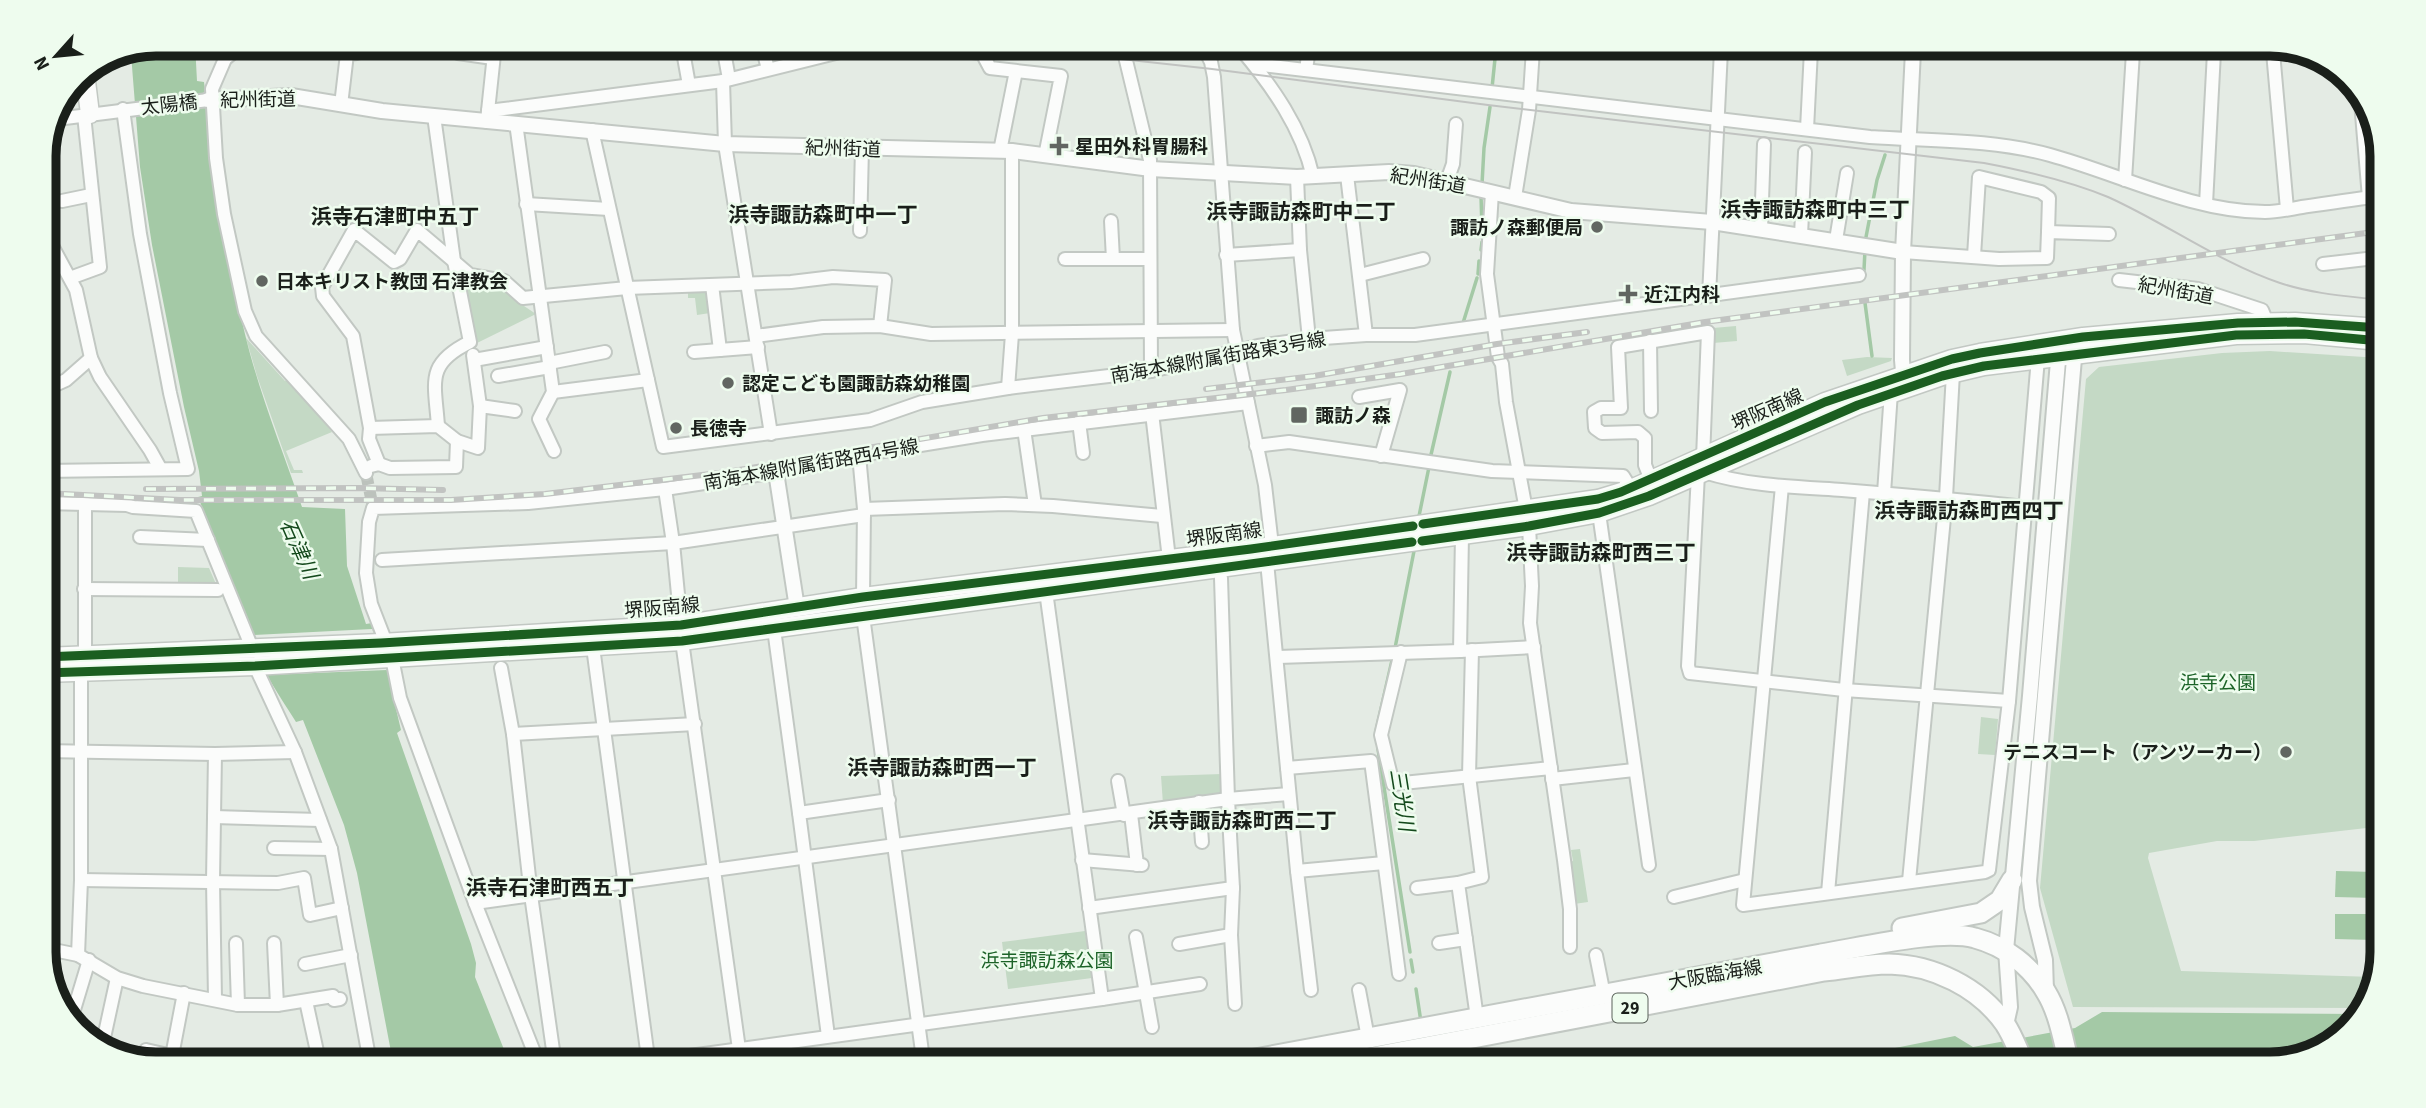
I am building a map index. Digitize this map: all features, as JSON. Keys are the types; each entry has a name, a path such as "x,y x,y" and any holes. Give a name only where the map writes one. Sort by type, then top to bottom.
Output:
{"main road":[{"path":"86,91 87,114"},
{"name":"堺阪南線","path":"56,659 83,663 257,657 775,629 1046,592 1269,554 1528,517 1599,513 1649,496 1702,468 1819,421 1952,359 2267,321 2370,327"},
{"name":"堺阪南線","path":"1900,385 2038,358 2067,347 2236,335 2304,334 2370,340"},
{"name":"堺阪南線","path":"1418,533 1462,535 1598,499 1651,480 1702,468"},
{"name":"堺阪南線","path":"386,650 593,648 863,597 1169,559 1269,554"},
{"name":"堺阪南線","path":"56,670 83,663"},
{"path":"1821,954 1878,932 1981,913 2000,900 2018,880"},
{"name":"大阪臨海線","path":"1378,1052 1477,1018 1821,954 1915,938 1954,936 1974,937 2006,950 2025,965 2046,992 2066,1052"},
{"name":"大阪臨海線","path":"1293,1052 1368,1038 1426,1037 1824,971 1888,964 1920,968 1952,978 1978,996 2006,1025 2019,1052"}],"street":[{"path":"229,56 212,89 210,99 224,214 245,311 256,336 349,439 365,470 379,464 390,468 456,467 457,441"},
{"path":"341,104 347,56"},
{"path":"494,56 487,116 726,80 822,56"},
{"path":"683,56 689,85"},
{"path":"724,56 725,144 771,434"},
{"path":"765,56 768,69"},
{"path":"984,56 990,68 1061,76 1045,156"},
{"path":"1125,56 1151,169 1152,371"},
{"path":"1208,56 1214,77 1233,330 1265,485 1289,794 1311,990"},
{"path":"1247,56 1277,94 1308,155 1313,177"},
{"path":"1306,70 1308,56"},
{"path":"1515,197 1531,95 1533,56"},
{"path":"1709,296 1721,56"},
{"path":"1807,129 1811,56"},
{"path":"1884,493 1900,385 1903,252 1913,56"},
{"path":"2125,180 2133,56"},
{"path":"2206,204 2214,56"},
{"path":"2273,56 2287,209"},
{"path":"1254,64 1870,137 1970,141 2005,146 2047,155 2206,204 2266,212 2370,198"},
{"path":"1008,388 1012,334 1006,151 1016,71"},
{"name":"紀州街道","path":"210,99 291,96 382,111 434,116 487,116 516,123 725,144 1006,151 1151,169 1297,177 1390,172 1414,174 1571,211 1712,222 1903,252"},
{"name":"太陽橋","path":"127,109 210,99"},
{"path":"56,471 188,469 170,393 140,234 127,109 64,118"},
{"path":"70,278 100,267 87,114"},
{"path":"434,116 454,261 470,342 443,359 435,374 438,426"},
{"path":"516,123 553,392 539,418 554,451"},
{"path":"2365,123 2370,161"},
{"path":"1447,181 1452,164 1456,124"},
{"path":"553,392 648,380 592,130"},
{"path":"1761,229 1764,144"},
{"path":"860,231 862,148"},
{"path":"1801,235 1805,152"},
{"path":"1836,240 1847,173"},
{"path":"1347,176 1366,335"},
{"path":"1297,177 1300,250 1309,339"},
{"path":"1903,252 1999,259 2047,258 2049,198 2041,192 1979,177 1974,256"},
{"path":"1486,190 1487,274 1498,357 1502,364 1506,402 1528,517 1532,586 1530,623 1570,909 1570,947"},
{"path":"62,201 92,195"},
{"path":"526,204 610,209"},
{"path":"1111,221 1113,259"},
{"path":"379,464 369,439 370,428 353,336 323,296 322,287 354,230 394,262 400,259 416,230 470,275 504,281 523,298 627,288 748,284 833,277 885,280 880,326"},
{"path":"2048,232 2109,234"},
{"path":"1226,255 1300,250"},
{"path":"56,253 70,278 81,308 92,358 100,376 160,468"},
{"path":"1065,259 1150,259"},
{"path":"2323,264 2370,259"},
{"path":"1360,275 1423,260"},
{"name":"南海本線附属街路東3号線","path":"648,380 663,447 870,420 922,402 1008,388 1152,371 1237,350 1309,339 1415,335 1859,275"},
{"name":"紀州街道","path":"2119,281 2199,289 2262,310 2267,321"},
{"path":"712,285 720,350"},
{"path":"694,352 720,350 823,327 880,326 931,334 1233,330"},
{"path":"1651,480 1645,465 1645,438 1638,432 1602,433 1595,428 1594,412 1601,408 1621,408 1618,347 1708,332 1702,468 1688,666 1690,673 1844,690 2009,701"},
{"path":"1650,341 1651,411"},
{"path":"2006,1025 2010,1007 2006,950 2018,880 2067,347"},
{"path":"370,428 438,426 457,441 478,448 480,406 472,354 547,348"},
{"path":"498,376 605,352"},
{"path":"56,385 66,380 92,358"},
{"path":"1782,486 1743,905 1985,872 1989,870 2009,701 2038,358"},
{"path":"1909,881 1946,498 1954,373"},
{"path":"1359,397 1400,390 1381,456"},
{"name":"南海本線附属街路西4号線","path":"386,650 371,604 366,573 369,522 373,509 528,503 664,489 1024,429 1248,403"},
{"path":"480,406 515,411"},
{"path":"1152,413 1169,559"},
{"path":"1079,422 1083,453"},
{"path":"1024,429 1035,505"},
{"path":"1256,446 1289,442 1519,473 1623,476 1631,489"},
{"path":"859,456 864,512 863,597"},
{"path":"1702,468 1728,479 1782,486 1946,498 2025,507"},
{"path":"776,472 797,608"},
{"path":"664,489 673,543 681,633 739,1049"},
{"path":"1828,893 1863,492"},
{"path":"56,503 196,511 295,752 331,849 368,1052"},
{"path":"73,1008 83,957 81,751 85,503"},
{"path":"382,560 673,543 786,527 864,512 1035,505 1162,516"},
{"path":"1599,513 1649,865"},
{"path":"1424,891 1482,877 1469,776 1462,535"},
{"path":"140,537 208,540"},
{"path":"1042,573 1102,999"},
{"path":"1221,578 1235,1004"},
{"path":"85,589 218,590"},
{"path":"863,616 922,1052"},
{"path":"775,629 828,1036"},
{"path":"1278,657 1534,647"},
{"path":"593,648 647,1052"},
{"path":"386,650 400,698 475,903 534,1052"},
{"path":"1401,652 1381,735 1393,784 1469,776 1634,770"},
{"path":"501,668 513,734 531,895 553,1052"},
{"path":"513,734 695,724"},
{"path":"56,751 215,754 295,752"},
{"path":"215,754 215,999"},
{"path":"1287,768 1371,761 1399,974"},
{"path":"1082,860 1140,865 1118,781"},
{"path":"475,903 1077,822 1199,802 1289,794"},
{"path":"799,813 889,800"},
{"path":"1199,802 1202,842"},
{"path":"214,817 320,820"},
{"path":"274,848 331,849"},
{"path":"1297,871 1384,863"},
{"path":"81,880 278,883 304,878 310,915 342,908"},
{"path":"1674,897 1686,888 1745,880"},
{"path":"2018,880 2031,899 2045,960 2046,992"},
{"path":"1458,883 1477,1018"},
{"path":"1088,908 1233,888"},
{"path":"1179,944 1231,935"},
{"path":"1136,937 1152,1027"},
{"path":"1439,943 1466,939"},
{"path":"236,943 238,1004"},
{"path":"274,943 277,1005"},
{"path":"56,951 83,957 117,978 144,986 238,1004 277,1005 333,996 334,1000 340,999"},
{"path":"305,964 351,955"},
{"path":"1596,955 1604,995"},
{"path":"104,1038 117,978"},
{"path":"717,1052 1200,984"},
{"path":"1359,990 1368,1038"},
{"path":"173,1052 184,993"},
{"path":"306,1001 317,1052"}],"green space":[{"path":"467,279 501,286 536,314 475,344 463,283"},
{"path":"688,289 702,289 707,293 710,313 697,315 695,298 688,298"},
{"path":"1736,326 1737,341 1713,343 1713,328"},
{"path":"246,338 285,381 289,379 332,432 286,451 294,470 302,470 303,473 291,473"},
{"name":"浜寺公園","path":"2270,351 2370,357 2370,828 2254,841 2217,841 2149,853 2148,858 2181,971 2366,977 2353,1008 2073,1007 2040,888 2086,379 2099,367 2222,353"},
{"path":"1892,358 1891,361 1847,376 1842,360"},
{"path":"178,567 209,568 216,584 178,583"},
{"path":"1981,717 1998,719 1995,755 1978,754"},
{"path":"1222,774 1224,791 1219,795 1163,804 1161,776"},
{"path":"1580,849 1588,902 1574,904 1568,862 1573,861 1571,850"},
{"name":"浜寺諏訪森公園","path":"1085,931 1092,978 1008,989 1002,942"}],"water":[{"name":"石津川","path":"156,56 196,56 197,81 204,82 225,237 256,375 302,507 345,509 347,566 366,624 372,623 374,627 372,629 386,667 401,730 397,733 471,944 476,963 475,977 505,1052 391,1052 357,873 344,825 303,720 296,722 261,663 250,625 198,497 202,496 199,471 152,245 140,167 131,59"},
{"path":"2336,871 2370,872 2370,898 2335,897"},
{"path":"2335,914 2370,914 2370,940 2335,939"},
{"path":"2102,1012 2348,1014 2336,1027 2314,1042 2283,1051 1875,1052 1955,1036 1973,1047 2075,1028"}],"pier":[{"path":"372,629 387,670 266,675 252,635"}],"waterway":[{"name":"三光川","path":"1492,88 1495,56"},
{"name":"三光川","path":"1482,184 1490,107"},
{"path":"1866,237 1877,180 1885,155"},
{"name":"三光川","path":"1481,195 1482,230"},
{"name":"三光川","path":"1481,250 1482,242"},
{"path":"1864,270 1865,250"},
{"name":"三光川","path":"1478,274 1479,261"},
{"name":"三光川","path":"1463,323 1477,278"},
{"path":"1865,303 1872,356"},
{"name":"三光川","path":"1430,459 1450,372"},
{"name":"三光川","path":"1418,521 1429,467"},
{"name":"三光川","path":"1395,648 1415,546"},
{"name":"三光川","path":"1376,731 1393,656"},
{"name":"三光川","path":"1378,749 1410,952"},
{"name":"三光川","path":"1411,960 1413,972"},
{"name":"三光川","path":"1416,989 1421,1022"}],"tunnel":[{"path":"366,473 373,508"}],"tram line":[{"path":"1094,56 2016,169 2108,197 2258,275 2292,287 2370,299"}],"railway":[{"path":"56,494 180,500 451,500 545,494 727,472 1043,418 1401,374 1705,322 2370,232"},
{"path":"1206,389 1314,376 1497,344 1587,332"},
{"path":"146,489 443,490"}],"cycle path":[{"path":"1423,524 1598,499 1621,492 1825,402 1952,359 1980,353 2083,337 2238,323 2295,322 2370,327"},
{"path":"1422,541 1599,513 1649,496 1858,405 1942,376 1984,366 2236,335 2304,334 2370,340"},
{"path":"56,657 381,643 681,625 863,597 1413,526"},
{"path":"56,673 255,666 682,641 1412,542"}],"place":[{"name":"星田外科胃腸科","path":"1059,146"},
{"name":"諏訪ノ森郵便局","path":"1597,227"},
{"name":"日本キリスト教団 石津教会","path":"262,281"},
{"name":"近江内科","path":"1628,294"},
{"name":"認定こども園諏訪森幼稚園","path":"728,383"},
{"name":"諏訪ノ森","path":"1299,415"},
{"name":"長徳寺","path":"676,428"},
{"name":"テニスコート （アンツーカー）","path":"2286,752"}],"district":[{"name":"浜寺諏訪森町中三丁","path":"1815,210"},
{"name":"浜寺諏訪森町中二丁","path":"1301,212"},
{"name":"浜寺諏訪森町中一丁","path":"823,215"},
{"name":"浜寺石津町中五丁","path":"395,217"},
{"name":"浜寺諏訪森町西四丁","path":"1969,511"},
{"name":"浜寺諏訪森町西三丁","path":"1601,553"},
{"name":"浜寺諏訪森町西一丁","path":"942,768"},
{"name":"浜寺諏訪森町西二丁","path":"1242,821"},
{"name":"浜寺石津町西五丁","path":"550,888"}]}
